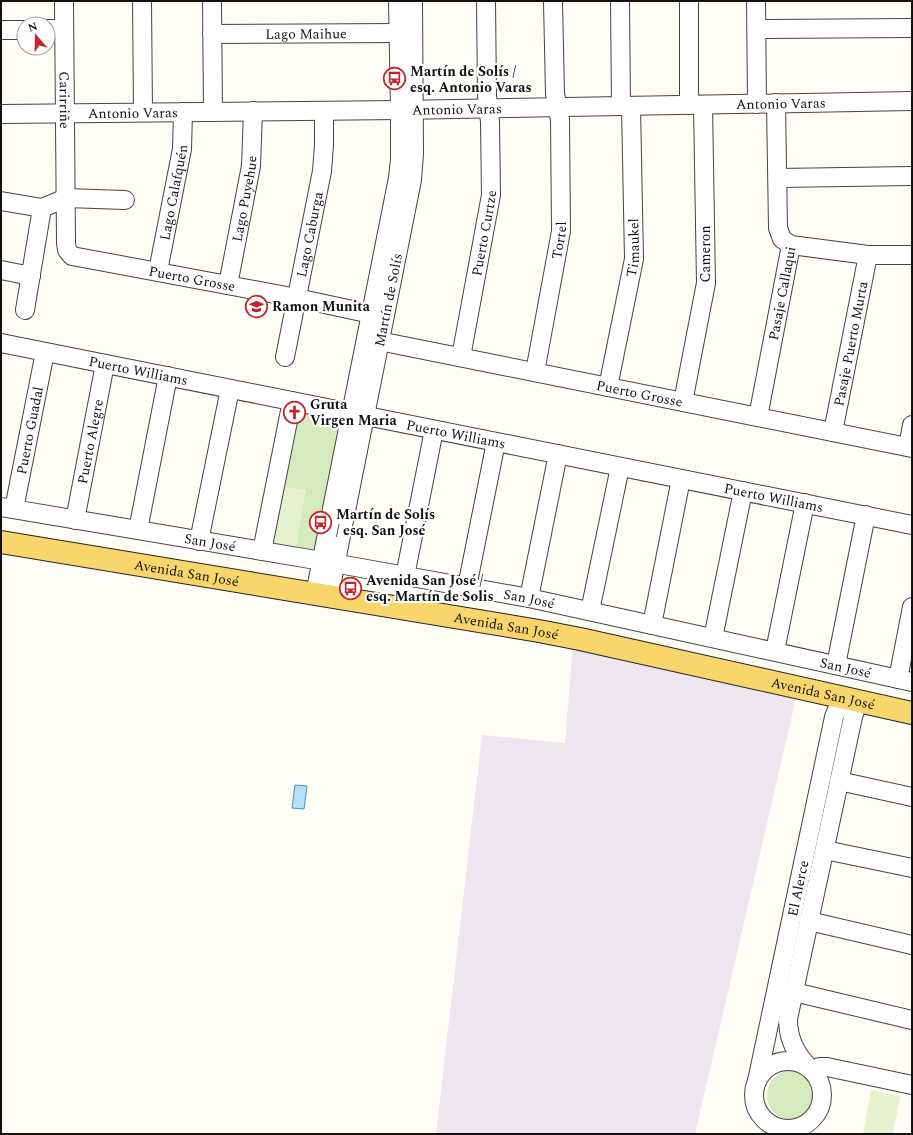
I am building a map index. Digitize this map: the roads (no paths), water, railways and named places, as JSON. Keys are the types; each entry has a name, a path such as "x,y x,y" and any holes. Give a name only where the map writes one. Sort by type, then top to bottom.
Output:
{"main road":[{"name":"Avenida San José","path":"1,542 580,639 912,712"}],"street":[{"name":"Carirriñe","path":"64,1 56,29 65,113 66,198"},
{"path":"142,1 143,112"},
{"path":"212,1 213,112"},
{"name":"Martín de Solís","path":"322,595 373,339 412,180 414,154 407,110 399,33 398,1"},
{"name":"Martín de Solís","path":"373,339 371,314 398,178 407,110 413,1"},
{"name":"Puerto Curtze","path":"461,357 491,195 489,109 487,96 486,1"},
{"name":"Tortel","path":"535,372 561,231 560,120 555,94 553,1"},
{"name":"Timaukel","path":"608,387 634,259 620,1"},
{"name":"Cameron","path":"683,402 705,294 707,276 688,1"},
{"path":"756,1 757,104"},
{"path":"756,29 912,28"},
{"path":"1,30 16,30"},
{"name":"Lago Maihue","path":"212,34 399,33"},
{"name":"Antonio Varas","path":"1,114 489,109 912,100"},
{"name":"Pasaje Callaqui","path":"758,417 792,244 782,239 779,232 776,103"},
{"name":"Lago Caburga","path":"285,357 322,171 324,111"},
{"name":"Lago Calafquén","path":"158,271 182,149 183,112"},
{"name":"Lago Puyehue","path":"228,285 251,166 253,112"},
{"path":"778,178 912,176"},
{"path":"1,201 42,208 66,198 125,200"},
{"name":"Puerto Grosse","path":"66,198 66,243 67,250 72,256 158,271 371,314"},
{"path":"25,310 42,208"},
{"path":"792,244 868,256 912,255"},
{"name":"Pasaje Puerto Murta","path":"833,432 868,256"},
{"path":"1,270 31,276"},
{"name":"Puerto Grosse","path":"373,339 910,447"},
{"name":"Puerto Williams","path":"1,343 912,525"},
{"name":"Puerto Guadal","path":"7,508 45,352"},
{"name":"Puerto Alegre","path":"75,520 105,364"},
{"path":"138,530 168,376"},
{"path":"199,540 230,389"},
{"path":"262,551 292,401"},
{"path":"910,447 912,425"},
{"path":"405,576 434,430"},
{"path":"467,586 496,442"},
{"path":"529,598 558,454"},
{"path":"590,611 620,467"},
{"path":"652,625 681,479"},
{"path":"713,638 743,491"},
{"path":"775,651 804,504"},
{"name":"San José","path":"7,508 467,586 590,611 905,680"},
{"path":"836,665 866,515"},
{"path":"905,680 912,607"},
{"name":"El Alerce","path":"850,699 853,717 788,1020 789,1032 795,1050 820,1082 823,1093 822,1104 817,1114 809,1123 799,1128 788,1130 777,1128 767,1122 759,1114 754,1104 754,1092 834,716 850,699"},
{"path":"839,781 912,797"},
{"path":"825,850 912,868"},
{"path":"809,921 912,945"},
{"path":"794,992 912,1020"},
{"path":"756,1081 762,1072 770,1066 780,1061 791,1060 801,1063 812,1070 819,1067 827,1067 912,1085"}],"water":[{"path":"295,785 307,786 304,809 292,808"}],"place":[{"name":"Martín de Solís / esq. Antonio Varas","path":"395,79"},
{"name":"Ramon Munita","path":"256,306"},
{"name":"Gruta Virgen Maria","path":"294,412"},
{"name":"Martín de Solís / esq. San José","path":"321,522"},
{"name":"Avenida San José / esq. Martín de Solis","path":"350,588"}]}
